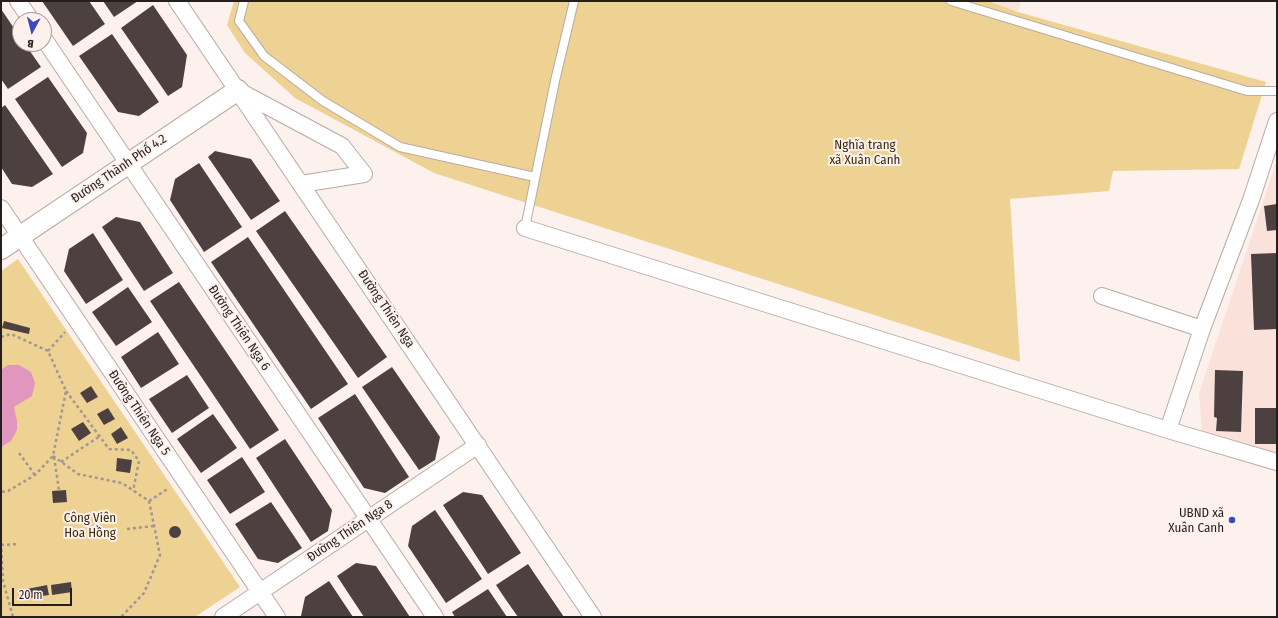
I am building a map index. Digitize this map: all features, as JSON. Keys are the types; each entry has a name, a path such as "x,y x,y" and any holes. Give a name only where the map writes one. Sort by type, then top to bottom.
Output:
{"street":[{"path":"18,1 26,12"},
{"name":"Đường Thiên Nga","path":"177,1 594,617"},
{"name":"Đường Thiên Nga 6","path":"52,51 435,617"},
{"path":"238,90 342,146 364,174 301,184"},
{"name":"Đường Thành Phố 4.2","path":"1,249 238,90"},
{"path":"1168,430 1202,328 1251,200 1277,121"},
{"name":"Đường Thiên Nga 5","path":"1,208 277,617"},
{"path":"525,228 1168,430 1277,462"},
{"path":"1102,296 1202,328"},
{"name":"Đường Thiên Nga 8","path":"223,617 478,445"}],"lane":[{"path":"244,1 239,21 264,56 323,101 400,146 535,177"},
{"path":"525,228 555,81 574,1"},
{"path":"951,1 1247,91 1277,91"}],"path":[{"path":"48,351 62,334 78,322"},
{"path":"1,337 11,334 48,351 66,391 109,449 131,450 139,461 133,491"},
{"path":"59,490 54,456 66,391"},
{"path":"62,462 100,436"},
{"path":"19,453 35,475"},
{"path":"54,456 78,474 122,483 149,501 160,556 144,593 121,617"},
{"path":"1,492 8,491 35,475 54,456"},
{"path":"149,501 183,478"},
{"path":"127,529 154,526"},
{"path":"13,617 3,581 1,545 19,544"}],"shaded area":[{"path":"985,1 1021,1 1018,12"},
{"path":"1277,160 1277,455 1202,432 1199,393"},
{"path":"8,365 19,365 31,372 35,383 32,396 14,407 17,430 11,441 1,447 1,370"}],"green space":[{"name":"Nghĩa trang xã Xuân Canh","path":"234,1 988,1 1018,12 1266,82 1239,169 1113,171 1109,191 1010,199 1020,362 434,173 295,98 245,53 227,25"},
{"name":"Công Viên Hoa Hồng","path":"18,259 240,587 195,617 1,617 1,271"}],"building":[{"path":"42,1 89,1 105,24 73,46 52,16 52,12 50,12"},
{"path":"103,1 138,1 114,17"},
{"path":"153,5 187,55 182,87 168,96 121,28"},
{"path":"1,9 12,25 12,52 31,52 41,67 8,89 1,79"},
{"path":"112,34 159,102 139,116 118,112 79,56"},
{"path":"48,77 87,133 83,153 62,167 15,99"},
{"path":"5,105 53,174 32,187 12,184 1,167 1,108"},
{"path":"215,151 251,159 280,201 251,220 208,157"},
{"path":"199,163 242,227 204,252 170,200 175,179"},
{"path":"1277,204 1277,230 1267,231 1264,206"},
{"path":"285,211 387,357 358,378 256,231"},
{"path":"116,217 140,222 173,273 144,291 102,227"},
{"path":"93,233 123,280 86,304 64,271 69,249"},
{"path":"248,237 348,384 311,409 211,262"},
{"path":"1277,253 1277,329 1254,330 1251,254"},
{"path":"179,282 279,430 250,449 150,301"},
{"path":"128,287 152,322 116,346 92,312"},
{"path":"4,321 30,328 29,334 2,328"},
{"path":"158,332 179,364 141,388 121,357"},
{"path":"392,367 440,437 435,460 419,470 362,387"},
{"path":"1215,370 1243,371 1241,432 1216,431 1217,418 1214,417"},
{"path":"187,375 209,408 172,433 149,399"},
{"path":"91,386 98,397 87,403 80,393"},
{"path":"355,394 409,477 385,493 364,488 318,418"},
{"path":"108,408 115,419 104,425 97,414"},
{"path":"1255,408 1277,408 1277,444 1255,444"},
{"path":"213,414 237,448 201,473 177,439"},
{"path":"83,422 91,433 79,441 71,429"},
{"path":"121,427 128,438 117,444 111,434"},
{"path":"285,439 332,510 328,531 311,542 256,458"},
{"path":"242,457 265,492 230,514 207,480"},
{"path":"117,458 132,460 130,473 116,471"},
{"path":"66,490 67,502 53,503 52,491"},
{"path":"463,492 482,495 521,553 488,574 443,505"},
{"path":"271,502 302,548 278,563 258,559 235,524"},
{"path":"435,510 482,579 446,603 408,546 412,526"},
{"path":"177,526 180,527 180,537 173,538 170,537 169,530 170,527"},
{"path":"356,563 376,566 410,617 364,617 337,576"},
{"path":"528,564 564,617 518,617 504,597 496,585"},
{"path":"329,581 353,617 302,617 305,597"},
{"path":"71,582 72,592 52,595 51,585"},
{"path":"47,585 49,595 29,598 27,589"},
{"path":"488,589 507,617 455,617 452,612"}],"place":[{"name":"UBND xã Xuân Canh","path":"1232,520"}]}
